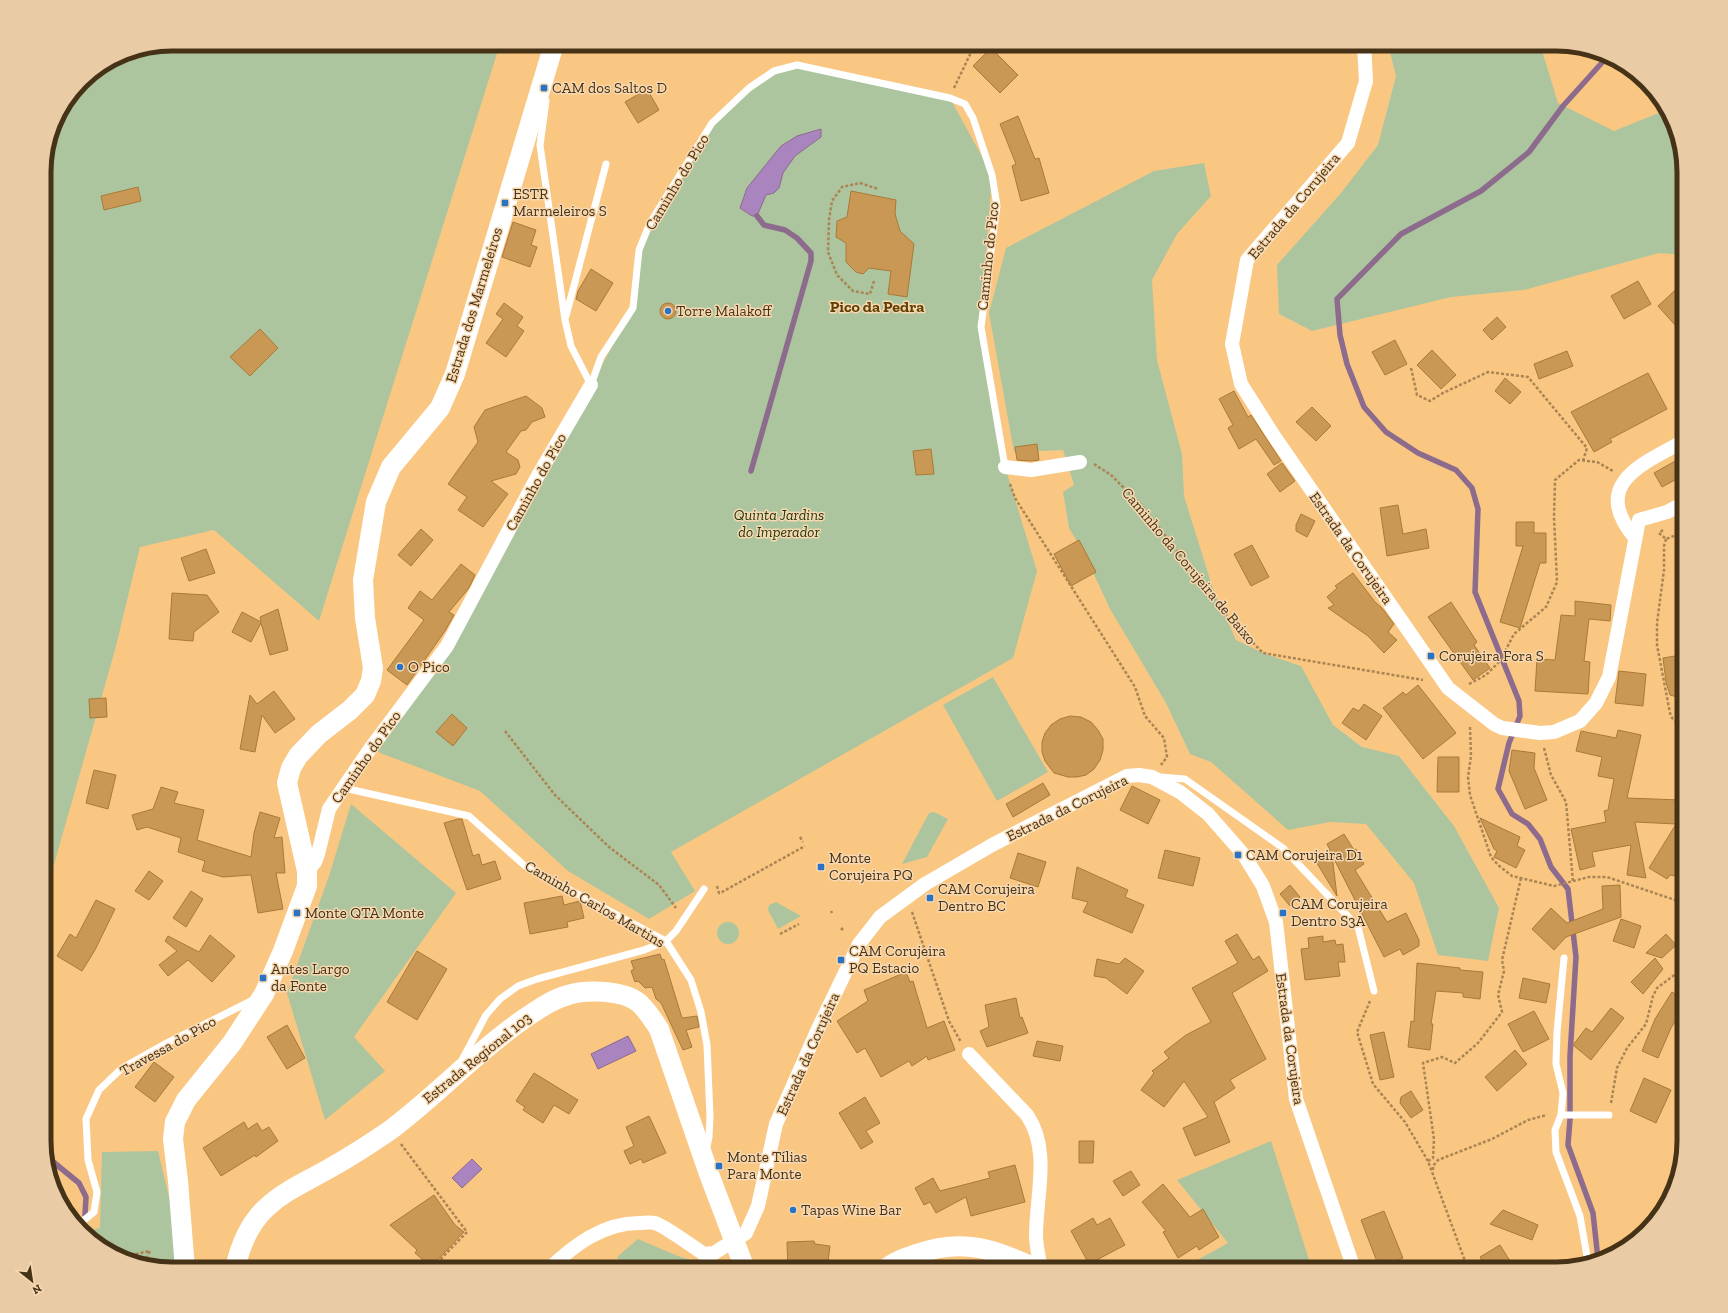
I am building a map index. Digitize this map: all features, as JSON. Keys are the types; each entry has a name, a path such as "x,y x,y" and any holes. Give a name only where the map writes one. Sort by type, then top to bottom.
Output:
{"main road":[{"name":"Estrada dos Marmeleiros","path":"184,1262 178,1181 173,1139 175,1122 186,1100 232,1043 264,994 283,951 307,886 307,871 287,783 291,768 298,756 319,734 350,710 365,695 373,668 365,618 363,580 376,502 391,467 440,408 455,374 552,51"},
{"name":"Estrada Regional 103","path":"237,1262 247,1234 266,1209 280,1196 361,1150 390,1130 503,1034 555,1000 582,992 612,993 628,997 638,1002 651,1016 659,1029 704,1159 743,1262"},
{"path":"898,1262 930,1249 949,1246 972,1246 986,1248 1023,1262"}],"street":[{"name":"Estrada da Corujeira","path":"1364,51 1366,81 1348,143 1247,260 1232,344 1241,384 1274,436 1448,688 1494,724 1502,728 1540,733 1554,732 1580,720 1596,703 1609,677 1638,520 1667,512 1677,507"},
{"name":"Caminho do Pico","path":"307,871 315,862 318,854 329,809 387,725 447,646 536,479 591,385"},
{"path":"1635,538 1624,524 1618,509 1619,496 1625,477 1640,465 1677,445"},
{"path":"1004,467 1031,470 1080,462"},
{"name":"Estrada da Corujeira","path":"556,1262 567,1252 591,1236 612,1226 655,1223 704,1254 714,1253 746,1232 758,1206 776,1124 817,1031 859,944 880,918 908,899 925,884 992,845 1127,776 1139,775 1152,777 1180,792 1208,814 1244,855 1263,886 1276,922 1296,1099 1352,1262"},
{"path":"969,1054 1035,1126 1039,1144 1040,1189 1036,1236 1039,1262"}],"lane":[{"name":"Caminho do Pico","path":"591,385 601,357 633,308 639,250 650,223 712,123 749,88 774,71 797,65 950,98 964,104 973,118 992,175 997,206 981,327 1004,467"},
{"path":"546,72 549,78 540,145 565,320 571,346 591,385"},
{"path":"565,320 606,164"},
{"path":"1152,777 1185,779 1283,848 1358,927 1374,991"},
{"name":"Caminho Carlos Martins","path":"344,788 469,816 525,866 666,941 691,980 701,1012 707,1045 710,1117 709,1137 704,1159"},
{"path":"452,1078 486,1015 500,999 518,986 537,979 644,950 666,941 676,931 704,889"},
{"path":"1564,958 1557,1032 1556,1064 1563,1093 1561,1115 1555,1130 1556,1152 1580,1216 1587,1258"},
{"name":"Travessa do Pico","path":"82,1222 94,1212 97,1192 88,1160 86,1119 99,1090 122,1068 176,1038 264,994"},
{"path":"1561,1115 1609,1115"}],"path":[{"path":"950,98 972,51"},
{"path":"874,281 870,294 853,291 837,275 828,252 828,235 832,201 842,187 860,183 878,189"},
{"path":"1411,368 1417,395 1430,401 1488,372 1528,377 1587,448 1584,461"},
{"path":"1488,673 1500,661 1514,634 1546,607 1557,582 1554,517 1555,480 1578,460 1597,462 1625,477"},
{"name":"Caminho da Corujeira de Baixo","path":"1080,462 1094,464 1111,475 1143,507 1228,617 1263,653 1418,679 1448,688"},
{"path":"1004,467 1014,498 1135,687 1145,716 1164,738 1167,757 1152,777"},
{"path":"1666,539 1664,546 1664,570 1657,622 1656,645 1670,713 1672,718 1677,722"},
{"path":"1468,726 1471,756 1468,777 1470,795 1491,857 1498,865 1512,876 1554,886 1589,877 1607,877 1677,901"},
{"path":"505,731 555,795 609,847 659,885 684,918"},
{"path":"1540,733 1551,775 1566,802 1573,882"},
{"path":"800,837 803,842"},
{"path":"713,882 718,887 719,893 722,892 805,846"},
{"path":"1428,1161 1433,1158 1434,1139 1423,1063 1442,1057 1455,1063 1478,1043 1502,1012 1498,995 1504,971 1502,960 1521,878"},
{"path":"908,899 949,1021 969,1054"},
{"path":"780,934 799,924"},
{"path":"1609,1115 1615,1088 1617,1068 1627,1048 1646,1024 1653,996 1657,988 1677,973"},
{"path":"1374,991 1357,1032 1373,1084 1405,1122 1428,1161 1465,1262"},
{"path":"1433,1173 1432,1166 1438,1160 1492,1139 1528,1120 1544,1115"},
{"path":"390,1130 467,1232 438,1262"},
{"path":"131,1255 150,1251 146,1259"}],"green space":[{"path":"498,51 319,621 214,530 140,547 115,650 51,875 51,164 55,141 60,126 71,105 92,81 105,71 133,57 156,52"},
{"path":"1390,51 1542,51 1558,103 1614,131 1661,112 1671,133 1676,156 1677,254 1659,253 1524,290 1451,297 1312,331 1279,314 1277,265 1341,193 1378,145 1396,76"},
{"name":"Quinta Jardins do Imperador","path":"797,65 950,98 992,175 981,327 1005,467 1037,571 1013,658 671,852 695,891 649,919 568,871 480,791 370,749 447,646 591,385 633,308 639,250 650,223 712,123 774,71"},
{"path":"1204,163 1211,196 1177,234 1152,280 1157,360 1182,454 1184,496 1213,589 1236,640 1263,653 1301,666 1333,725 1362,747 1399,756 1454,826 1499,908 1488,961 1438,955 1414,883 1366,824 1330,822 1288,830 1211,762 1190,754 1166,703 1110,609 1086,557 1069,528 1063,492 1074,485 1063,450 1014,452 989,313 1006,248 1154,171"},
{"path":"993,677 1048,772 997,801 943,705"},
{"path":"351,804 456,893 354,1037 385,1071 325,1120 287,993 329,876"},
{"path":"934,812 948,819 927,857 902,864 929,813"},
{"path":"776,902 801,916 778,929 768,910 769,905"},
{"path":"724,922 732,922 739,929 739,937 732,944 724,944 717,937 717,929"},
{"path":"1271,1141 1310,1262 1194,1262 1228,1243 1177,1180"},
{"path":"158,1151 176,1226 175,1262 156,1261 133,1256 112,1246 90,1230 100,1228 102,1152"},
{"path":"638,1239 678,1256 698,1262 619,1262 617,1257"}],"shaded area":[{"path":"821,129 821,137 795,156 783,173 779,188 774,193 766,195 757,216 752,216 740,208 747,188 781,146 797,136"},
{"path":"628,1036 636,1051 598,1069 591,1054"},
{"path":"472,1159 482,1169 462,1188 452,1178"}],"building":[{"path":"988,51 994,51 1018,75 1000,93 973,66"},
{"path":"647,89 659,110 638,123 625,102"},
{"path":"1018,116 1035,159 1039,158 1049,193 1021,201 1012,166 1016,164 1000,124"},
{"path":"138,187 141,201 104,210 101,196"},
{"path":"851,191 896,200 895,214 900,231 914,244 907,297 888,294 891,271 869,268 863,274 856,272 846,262 846,243 836,237 837,221 847,217"},
{"path":"513,222 536,230 531,245 537,247 530,267 502,257"},
{"path":"591,269 613,283 596,311 576,299 578,291"},
{"path":"1638,281 1651,304 1624,319 1611,296"},
{"path":"1677,288 1677,327 1658,306"},
{"path":"504,303 523,317 517,326 524,331 506,357 486,343 503,319 496,314"},
{"name":"Torre Malakoff","path":"665,303 671,303 676,308 674,317 671,319 665,319 660,314 660,308"},
{"path":"1497,317 1506,327 1492,340 1483,330"},
{"path":"260,329 278,348 250,376 230,357"},
{"path":"1395,340 1407,364 1385,375 1372,352"},
{"path":"1432,350 1456,375 1441,389 1417,365"},
{"path":"1567,351 1573,366 1539,379 1534,364"},
{"path":"1648,373 1667,409 1610,439 1612,442 1594,452 1571,412"},
{"path":"1505,378 1521,392 1510,404 1495,391"},
{"path":"1234,391 1248,417 1251,415 1281,461 1274,465 1256,439 1239,449 1228,428 1233,425 1219,399"},
{"path":"526,396 542,408 545,417 532,422 526,430 521,431 506,452 518,460 520,467 516,474 491,481 508,494 483,527 458,510 467,497 448,484 478,442 474,427 485,410"},
{"path":"1312,407 1331,426 1316,441 1296,422"},
{"path":"1037,444 1039,460 1017,460 1015,447"},
{"path":"931,449 934,474 916,475 913,451"},
{"path":"1677,460 1677,479 1662,487 1654,473"},
{"path":"1282,463 1295,481 1280,492 1267,474"},
{"path":"1398,505 1403,534 1426,529 1429,548 1387,556 1380,508"},
{"path":"1301,514 1315,521 1307,537 1296,531 1296,525"},
{"path":"1516,522 1534,522 1534,533 1546,533 1546,563 1540,563 1520,628 1500,622 1523,546 1516,546"},
{"path":"421,529 433,540 411,566 398,555"},
{"path":"1079,540 1096,572 1071,586 1054,554"},
{"path":"1252,545 1269,577 1251,586 1234,554"},
{"path":"206,549 215,573 189,581 181,558"},
{"path":"461,564 475,575 469,588 449,612 454,615 445,631 407,685 387,670 424,620 408,608 420,591 432,600"},
{"path":"1353,573 1394,624 1388,632 1397,640 1384,653 1368,636 1328,608 1334,605 1327,597 1337,588 1335,586"},
{"path":"172,593 207,595 219,612 194,632 193,641 169,639"},
{"path":"1575,601 1611,605 1610,621 1589,619 1584,661 1590,662 1588,694 1535,691 1537,659 1555,660 1561,615 1575,616"},
{"path":"1451,602 1477,642 1474,645 1490,668 1473,680 1428,617"},
{"path":"278,609 288,650 270,655 261,623 251,642 232,632 242,612 261,622 260,617"},
{"path":"1677,656 1677,697 1670,695 1666,682 1663,658"},
{"path":"1619,671 1646,674 1643,706 1615,703"},
{"path":"1418,685 1456,733 1423,759 1383,708 1403,692 1406,695"},
{"path":"274,691 295,719 275,733 262,715 255,752 240,749 250,695 257,704"},
{"path":"106,698 107,717 90,718 89,699"},
{"path":"1364,704 1382,716 1366,740 1342,723 1353,708 1359,711"},
{"path":"452,714 467,728 453,746 436,732"},
{"path":"1070,716 1081,717 1091,722 1103,739 1103,750 1100,760 1094,769 1086,775 1077,777 1068,777 1054,773 1045,761 1042,752 1042,742 1045,733 1051,725 1060,719"},
{"path":"1618,730 1641,735 1627,798 1677,800 1677,876 1670,875 1667,879 1649,868 1676,824 1635,822 1646,878 1627,875 1631,845 1592,852 1595,866 1580,870 1571,829 1606,822 1604,811 1608,810 1614,779 1598,776 1602,757 1576,751 1581,731 1616,738"},
{"path":"1512,750 1535,753 1534,768 1547,800 1525,809 1509,771"},
{"path":"1438,757 1459,757 1459,792 1437,792"},
{"path":"94,770 116,775 108,809 86,803"},
{"path":"1043,783 1050,795 1013,817 1006,804"},
{"path":"1132,786 1160,800 1148,824 1120,810"},
{"path":"161,787 178,792 174,803 204,810 197,840 251,857 254,833 260,812 280,818 274,838 282,837 285,873 276,873 283,909 258,913 251,875 223,877 202,871 205,861 178,852 181,838 147,827 137,830 132,815 153,809"},
{"path":"1480,818 1520,837 1517,846 1525,850 1516,868 1494,857 1497,851 1494,849"},
{"path":"462,819 473,856 479,854 482,865 495,861 501,879 467,890 444,823"},
{"path":"1344,834 1354,850 1356,849 1364,864 1355,870 1387,922 1406,913 1419,940 1419,946 1403,955 1400,949 1384,957 1332,855 1337,896 1315,860 1330,850 1327,844"},
{"path":"1165,850 1200,858 1193,886 1158,878"},
{"path":"1018,853 1046,862 1038,887 1010,878"},
{"path":"1077,867 1128,890 1125,897 1144,905 1132,933 1083,912 1088,902 1072,898"},
{"path":"149,871 163,881 149,900 135,891"},
{"path":"1290,885 1300,897 1290,906 1280,894"},
{"path":"1620,885 1621,917 1566,937 1554,950 1532,929 1551,908 1567,923 1603,909 1602,886"},
{"path":"191,891 203,899 186,927 173,918"},
{"path":"562,896 564,905 580,901 584,918 567,922 568,927 530,934 524,903"},
{"path":"96,900 115,909 95,950 82,971 57,956 70,934 76,938"},
{"path":"1621,919 1641,926 1634,948 1613,941"},
{"path":"1237,934 1253,960 1259,956 1268,971 1232,993 1266,1059 1230,1080 1235,1088 1214,1102 1230,1142 1195,1156 1183,1128 1208,1117 1184,1081 1164,1107 1141,1090 1154,1073 1152,1071 1169,1058 1164,1052 1186,1035 1211,1022 1192,988 1238,963 1225,941"},
{"path":"1666,934 1676,945 1662,958 1646,953"},
{"path":"210,935 235,956 212,982 188,960 168,976 159,965 177,951 165,941 168,936 199,952"},
{"path":"1323,936 1323,942 1335,940 1336,945 1343,944 1345,962 1338,962 1340,976 1305,980 1301,949 1309,948 1308,938"},
{"path":"417,951 447,969 417,1020 387,1002"},
{"path":"660,954 662,960 664,959 682,1018 697,1016 699,1027 686,1030 692,1047 683,1050 661,1003 656,999 652,987 645,988 638,981 635,982 631,971 634,969 631,961"},
{"path":"1125,958 1144,971 1127,994 1106,978 1094,976 1097,959 1119,964"},
{"path":"1655,958 1663,969 1643,994 1631,982"},
{"path":"1417,963 1483,972 1480,999 1463,997 1463,993 1436,991 1431,1024 1433,1024 1430,1050 1408,1047 1411,1021 1414,1022"},
{"path":"906,972 910,982 913,981 927,1028 944,1021 955,1050 928,1060 927,1056 912,1066 909,1061 881,1077 865,1048 857,1053 837,1021 868,1001 864,990"},
{"path":"1523,978 1550,984 1546,1003 1519,998"},
{"path":"1672,992 1677,995 1677,1018 1658,1058 1642,1051 1655,1019"},
{"path":"1016,998 1020,1018 1022,1017 1028,1033 987,1047 980,1031 989,1027 985,1005"},
{"path":"1611,1008 1624,1018 1591,1060 1573,1045 1586,1028 1592,1032"},
{"path":"1534,1011 1549,1039 1523,1052 1508,1024"},
{"path":"287,1025 305,1058 287,1069 267,1037"},
{"path":"1384,1032 1394,1077 1380,1080 1370,1035"},
{"path":"1037,1041 1063,1046 1060,1061 1033,1056"},
{"path":"1515,1050 1527,1064 1497,1091 1485,1077"},
{"path":"154,1062 174,1077 155,1102 135,1087"},
{"path":"534,1073 578,1100 569,1114 554,1105 543,1123 523,1110 525,1107 516,1101"},
{"path":"1644,1078 1671,1090 1656,1123 1630,1111"},
{"path":"1411,1091 1423,1110 1411,1118 1400,1103 1401,1097"},
{"path":"865,1097 880,1123 866,1131 873,1142 861,1149 839,1113"},
{"path":"649,1116 666,1153 643,1163 641,1159 630,1164 624,1151 634,1146 626,1127"},
{"path":"244,1122 248,1129 257,1123 262,1131 269,1127 278,1141 256,1157 255,1155 221,1176 203,1148"},
{"path":"1079,1141 1094,1141 1093,1163 1079,1163"},
{"path":"1015,1165 1025,1202 971,1216 966,1197 936,1213 930,1202 924,1205 915,1188 933,1178 940,1191 990,1178 988,1172"},
{"path":"1131,1171 1140,1185 1123,1196 1113,1181"},
{"path":"1163,1184 1190,1217 1203,1209 1219,1237 1199,1250 1197,1246 1178,1258 1163,1232 1166,1231 1142,1202"},
{"path":"434,1195 455,1225 464,1232 436,1262 425,1262 415,1253 417,1250 390,1225"},
{"path":"1503,1210 1538,1225 1532,1240 1490,1224"},
{"path":"1384,1211 1403,1258 1392,1262 1377,1262 1361,1220"},
{"path":"1093,1218 1097,1225 1110,1218 1125,1245 1093,1262 1088,1262 1071,1231"},
{"path":"814,1241 815,1244 830,1246 828,1262 788,1262 787,1242"},
{"path":"1500,1245 1511,1262 1483,1262 1480,1257"}],"waterway":[{"path":"1598,1255 1593,1213 1568,1145 1570,1119 1570,1056 1576,957 1568,889 1551,867 1540,839 1528,824 1512,814 1498,789 1509,743 1520,716 1519,701 1475,592 1478,509 1472,488 1456,470 1418,453 1386,432 1364,407 1347,364 1340,335 1337,299 1401,234 1481,191 1529,152 1563,106 1604,61"},
{"path":"751,471 811,261 811,253 797,238 785,230 764,225 757,216"},
{"path":"53,1162 79,1183 86,1197 85,1215"}],"place":[{"name":"CAM dos Saltos D","path":"544,88"},
{"name":"ESTR Marmeleiros S","path":"505,203"},
{"name":"Torre Malakoff","path":"668,311"},
{"name":"Corujeira Fora S","path":"1431,656"},
{"name":"O Pico","path":"400,667"},
{"name":"CAM Corujeira D1","path":"1238,855"},
{"name":"Monte Corujeira PQ","path":"821,867"},
{"name":"CAM Corujeira Dentro BC","path":"930,898"},
{"name":"Monte QTA Monte","path":"297,913"},
{"name":"CAM Corujeira Dentro S3A","path":"1283,913"},
{"name":"CAM Corujeira PQ Estacio","path":"841,960"},
{"name":"Antes Largo da Fonte","path":"263,978"},
{"name":"Monte Tílias Para Monte","path":"719,1166"},
{"name":"Tapas Wine Bar","path":"793,1210"}],"district":[{"name":"Pico da Pedra","path":"877,306"}]}
